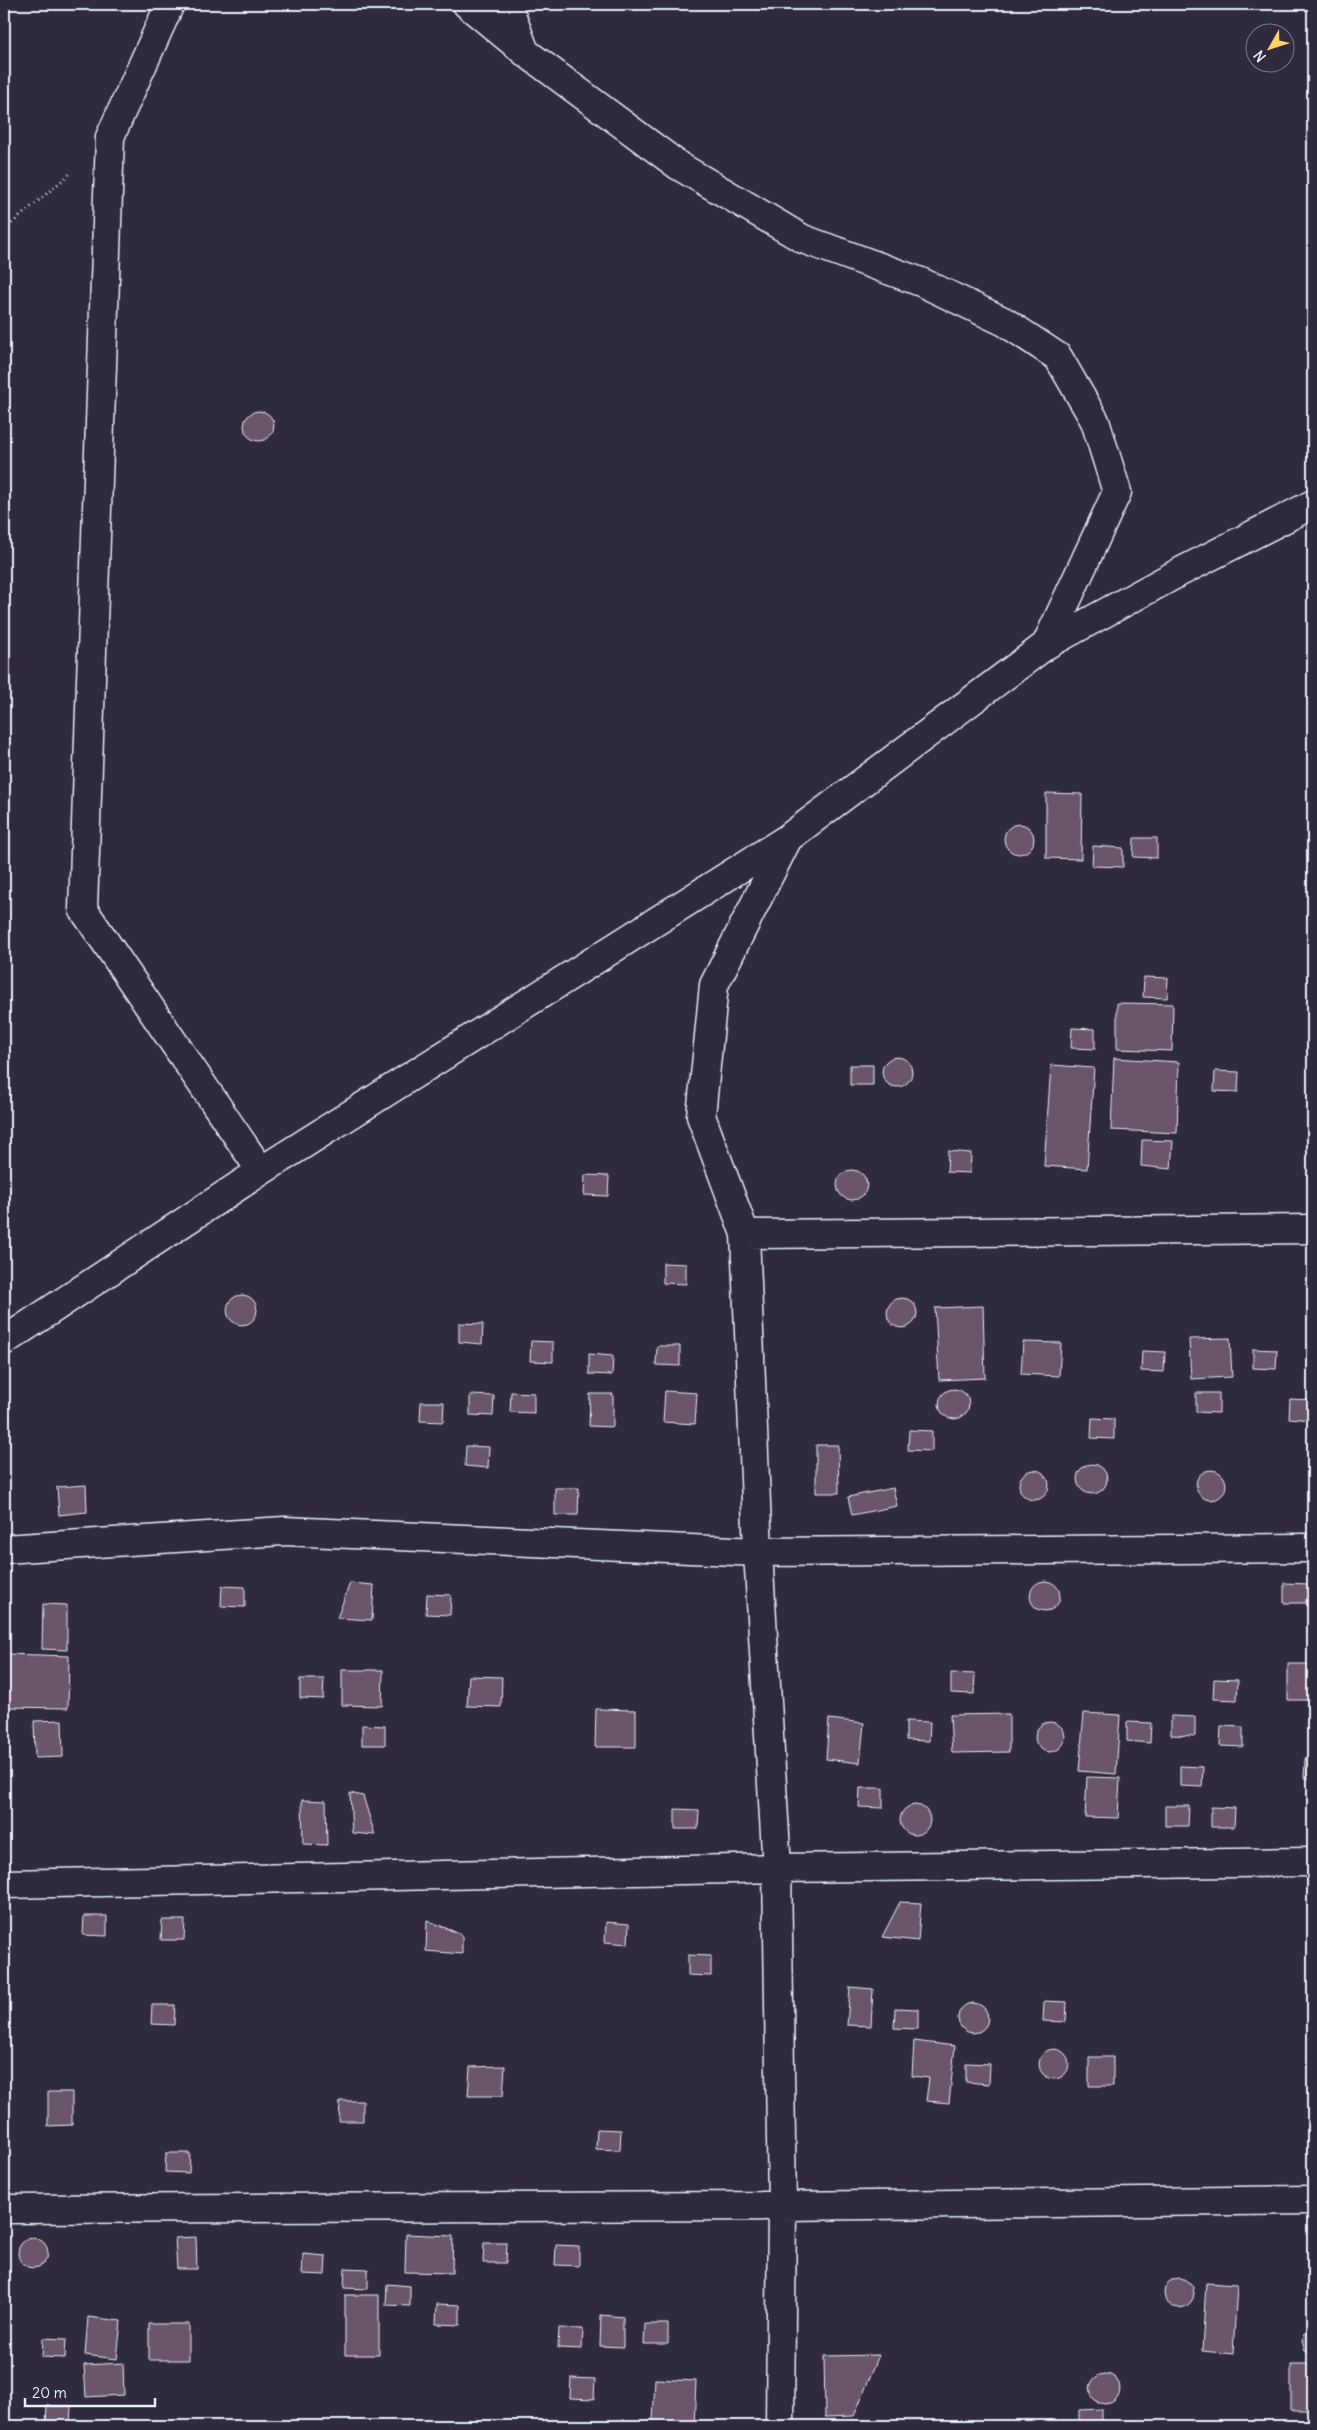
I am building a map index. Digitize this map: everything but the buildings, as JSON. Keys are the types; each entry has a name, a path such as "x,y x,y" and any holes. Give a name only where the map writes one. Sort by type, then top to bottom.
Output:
{"street":[{"path":"170,4 110,137 83,909 261,1171"},
{"path":"467,4 525,52 680,166 803,239 921,282 1005,322 1058,358 1095,421 1117,492 1046,645"},
{"path":"507,4 525,52"},
{"path":"4,1341 261,1171 788,838 1046,645 1180,572 1313,504"},
{"path":"780,2426 782,2206 777,1868 758,1552 745,1234 701,1116 714,985 788,838"},
{"path":"745,1234 1313,1229"},
{"path":"4,1549 284,1531 758,1552 1313,1548"},
{"path":"4,1884 777,1868 1313,1862"},
{"path":"4,2208 782,2206 1313,2200"}],"path":[{"path":"4,230 110,137"}]}
